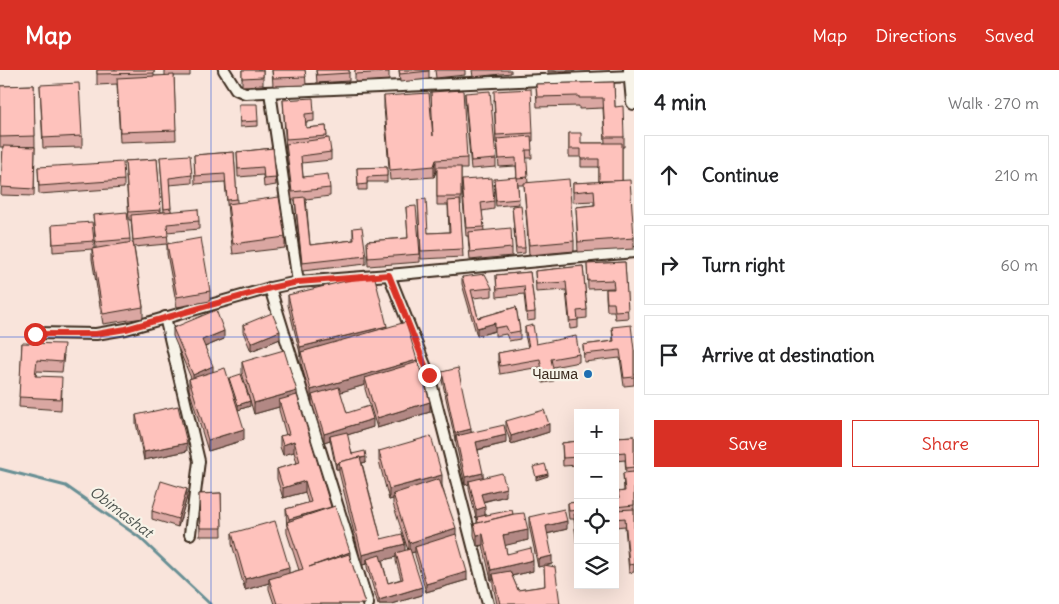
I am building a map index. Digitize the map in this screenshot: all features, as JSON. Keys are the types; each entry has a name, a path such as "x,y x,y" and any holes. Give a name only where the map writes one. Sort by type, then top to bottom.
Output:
{"street":[{"path":"224,70 236,89 245,93 632,73 634,102"},
{"path":"270,92 298,282"},
{"path":"35,334 96,334 126,329 270,288 298,282 634,252"},
{"path":"389,275 429,375 488,604"},
{"path":"270,288 368,604"},
{"path":"165,317 199,461 190,534"}],"building":[{"path":"97,70 154,70 154,73 97,74"},
{"path":"242,70 263,70 263,77 242,78"},
{"path":"272,70 305,70 306,77 273,78"},
{"path":"316,70 349,70 349,73 317,75"},
{"path":"355,70 389,70 389,72 355,74"},
{"path":"399,70 429,70 429,71 400,74"},
{"path":"174,75 176,130 120,132 117,78"},
{"path":"614,82 615,107 623,106 624,137 605,137 603,98 579,98 579,96 537,97 536,84"},
{"path":"79,83 82,136 43,138 40,85"},
{"path":"34,85 35,136 0,137 0,86"},
{"path":"531,89 533,133 496,135 494,91"},
{"path":"463,90 467,158 436,160 434,166 390,170 384,96 429,93 433,136 431,92"},
{"path":"490,91 496,159 471,161 465,93"},
{"path":"313,98 314,113 305,114 306,128 326,126 327,136 286,139 283,100"},
{"path":"239,104 257,104 258,121 240,122"},
{"path":"569,133 581,133 581,143 622,143 622,181 599,181 599,159 581,159 581,149 569,149"},
{"path":"531,136 532,150 526,150 528,177 517,178 516,158 499,159 497,139"},
{"path":"329,138 331,152 301,156 303,177 328,174 330,188 292,192 286,144"},
{"path":"3,146 35,147 34,189 1,187"},
{"path":"273,148 276,178 264,179 263,167 238,169 237,152"},
{"path":"234,152 237,199 227,200 225,174 195,176 194,155"},
{"path":"190,155 192,175 169,178 171,208 164,209 160,157"},
{"path":"157,159 161,210 129,212 125,161"},
{"path":"123,162 124,180 39,186 38,167"},
{"path":"387,167 387,176 367,177 367,184 358,185 357,168"},
{"path":"437,167 461,167 461,197 437,197"},
{"path":"517,177 519,199 496,201 494,179"},
{"path":"492,178 494,201 481,203 484,227 466,228 462,180"},
{"path":"569,179 574,241 529,245 524,183"},
{"path":"630,180 634,238 578,242 576,207 595,205 594,190 573,192 573,183"},
{"path":"279,197 285,237 233,244 228,204"},
{"path":"305,197 310,245 354,240 353,228 362,227 366,256 302,263 295,198"},
{"path":"426,199 428,233 450,232 448,201 460,200 463,249 421,251 418,200"},
{"path":"521,205 525,248 516,248 512,206"},
{"path":"416,206 420,254 368,258 367,241 408,238 406,207"},
{"path":"198,209 199,221 167,224 168,236 133,240 131,215"},
{"path":"127,212 130,239 96,242 93,215"},
{"path":"92,222 94,241 53,244 52,225"},
{"path":"511,228 512,248 470,252 468,232"},
{"path":"201,238 210,291 177,297 167,244"},
{"path":"133,242 143,307 103,314 92,249"},
{"path":"625,262 628,310 615,311 614,303 607,303 606,289 614,289 613,280 588,281 587,264"},
{"path":"583,266 587,310 577,311 578,320 570,321 566,282 536,284 535,271"},
{"path":"530,272 535,312 527,313 524,286 497,289 496,275"},
{"path":"374,274 387,326 300,347 288,295"},
{"path":"485,274 492,288 471,290 478,318 516,307 520,331 509,333 506,326 495,328 495,323 477,328 462,277"},
{"path":"216,310 224,331 202,340 213,366 193,375 173,328"},
{"path":"272,313 280,331 251,343 243,325"},
{"path":"406,322 417,360 311,390 301,352"},
{"path":"533,325 536,344 576,336 579,354 551,359 554,373 543,375 540,359 500,366 498,353 529,347 525,327"},
{"path":"631,325 634,350 634,377 624,378 620,350 584,354 583,345 614,341 612,327"},
{"path":"22,343 64,344 62,362 37,360 35,376 62,377 61,399 19,397"},
{"path":"284,350 297,391 254,403 242,362"},
{"path":"418,362 430,402 377,418 365,378"},
{"path":"225,368 244,429 208,440 189,379"},
{"path":"458,368 471,429 455,433 442,372"},
{"path":"241,374 250,401 238,405 229,378"},
{"path":"339,387 347,413 369,406 373,419 324,434 312,395"},
{"path":"297,395 331,507 289,519 286,509 311,502 305,481 283,488 277,469 300,462 294,441 283,445 280,436 289,434 279,400"},
{"path":"178,406 187,443 144,452 136,415"},
{"path":"544,410 549,424 511,436 506,421"},
{"path":"504,425 506,435 476,442 483,473 465,477 456,436"},
{"path":"347,432 352,454 365,451 366,457 336,464 330,436"},
{"path":"431,436 442,475 389,489 379,451"},
{"path":"634,436 634,467 626,468 625,452 619,453 619,437"},
{"path":"574,442 574,457 563,458 562,443"},
{"path":"360,457 381,539 402,534 405,544 362,555 339,462"},
{"path":"545,464 548,474 536,477 533,467"},
{"path":"634,472 634,505 619,507 619,492 625,491 623,473"},
{"path":"502,473 506,488 481,494 485,507 476,510 469,481"},
{"path":"439,479 456,528 409,543 393,494"},
{"path":"161,481 187,489 178,519 152,511"},
{"path":"221,493 222,528 200,528 199,494"},
{"path":"574,502 574,510 569,511 568,503"},
{"path":"335,506 350,552 309,567 349,554 365,604 277,604 269,579 303,569 287,522"},
{"path":"564,509 567,521 546,526 552,556 538,559 529,517"},
{"path":"634,509 634,564 629,565 625,518 619,519 619,510"},
{"path":"512,510 513,514 478,523 477,517"},
{"path":"524,513 528,530 503,535 507,554 531,548 533,560 491,570 483,534 477,535 474,524"},
{"path":"275,521 289,567 245,579 232,533"},
{"path":"456,534 467,572 426,584 415,547"},
{"path":"410,549 422,587 379,600 367,559 380,555 388,583 403,579 396,553"},
{"path":"544,565 555,567 560,604 500,604 493,574 510,571 518,590 545,586"}],"waterway":[{"name":"Obimashat","path":"0,469 66,486 139,537 210,604"}],"place":[{"name":"Чашма","path":"588,374"}],"route":[{"path":"35,334 96,334 126,329 270,288 298,282 389,275 429,375"}]}
